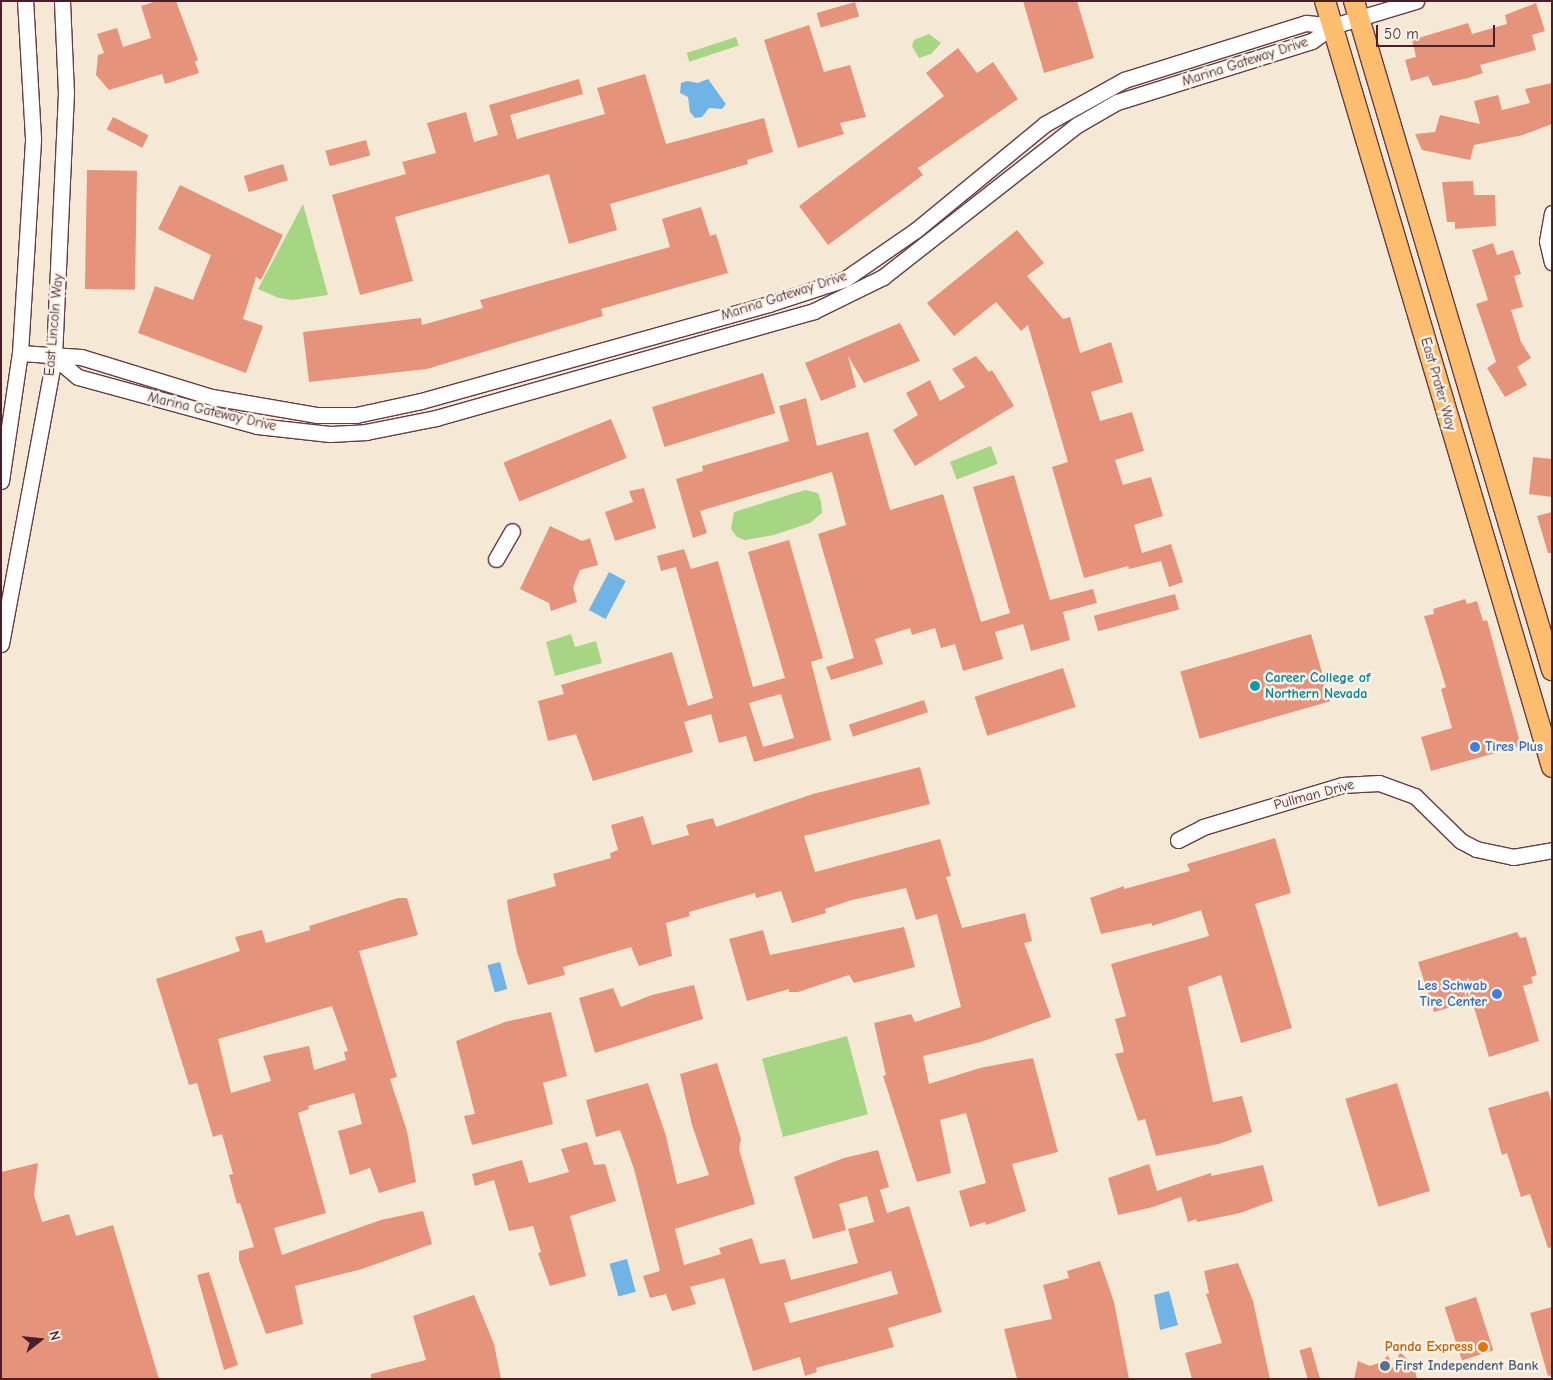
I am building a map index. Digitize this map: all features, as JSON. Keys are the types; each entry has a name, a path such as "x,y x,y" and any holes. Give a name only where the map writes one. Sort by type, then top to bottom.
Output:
{"main road":[{"name":"East Prater Way","path":"1325,1 1552,767"},
{"name":"East Prater Way","path":"1357,10 1552,670"}],"street":[{"path":"1,481 20,353 33,138 25,1"},
{"name":"East Lincoln Way","path":"1,644 54,357 66,93 62,1"},
{"path":"1333,26 1357,10 1416,1"},
{"name":"Marina Gateway Drive","path":"20,353 54,357 81,357 212,397 317,415 356,415 421,401 769,304 845,279 916,230 1045,124 1124,80 1306,23 1333,26"},
{"name":"Marina Gateway Drive","path":"54,357 78,377 257,426 330,434 373,430 436,418 814,311 856,293 883,278 1077,124 1116,102 1312,41 1333,26"},
{"path":"1552,213 1548,241 1552,262"},
{"path":"496,559 512,531"},
{"name":"Pullman Drive","path":"1178,840 1203,827 1335,787 1370,783 1398,788 1415,796 1461,840 1476,849 1513,857 1552,850"}],"green space":[{"path":"929,34 941,43 931,54 919,58 912,46 914,40"},
{"path":"736,37 739,46 689,62 687,53"},
{"path":"303,204 328,295 293,300 279,298 258,289"},
{"path":"991,446 998,464 957,480 950,462"},
{"path":"805,490 818,493 821,502 822,513 810,523 774,535 745,540 737,537 731,529 734,512"},
{"path":"571,634 575,647 596,641 602,663 555,676 546,642"},
{"path":"847,1036 868,1114 783,1137 762,1059"}],"water":[{"path":"708,79 726,104 722,109 709,108 702,117 695,118 690,112 688,97 680,93 681,83 687,81 698,83"},
{"path":"609,572 626,581 606,619 589,610"},
{"path":"500,962 507,989 495,992 487,965"},
{"path":"627,1259 636,1292 618,1297 610,1264"},
{"path":"1169,1291 1178,1325 1160,1330 1154,1295"}],"building":[{"path":"157,1 176,1 198,60 195,62 199,73 165,84 162,74 109,90 96,75 98,55 104,53 97,34 117,28 123,47 151,38 141,6"},
{"path":"1023,1 1077,1 1094,58 1044,73"},
{"path":"855,2 859,16 821,27 817,13"},
{"path":"1536,3 1545,31 1532,35 1536,50 1480,65 1483,73 1468,78 1433,86 1428,76 1411,81 1405,60 1416,57 1412,40 1468,23 1472,34 1507,24 1505,15"},
{"path":"809,25 824,72 850,65 866,117 840,123 844,134 798,148 764,40"},
{"path":"958,48 977,73 993,62 1018,99 918,168 923,175 828,245 799,206 944,96 926,73"},
{"path":"645,74 666,144 764,118 773,152 747,160 748,164 610,204 617,230 569,244 549,174 395,217 413,281 360,295 332,195 406,174 402,162 436,153 427,123 466,112 474,142 498,135 489,105 579,79 583,94 510,115 517,139 605,114 597,88"},
{"path":"1552,83 1552,124 1523,135 1474,145 1470,160 1422,150 1415,134 1435,132 1440,115 1480,124 1474,101 1498,95 1502,110 1530,103 1525,89"},
{"path":"113,117 149,135 142,148 107,129"},
{"path":"366,140 370,155 330,166 325,151"},
{"path":"283,164 288,180 249,192 244,176"},
{"path":"87,170 137,171 135,290 85,289"},
{"path":"1473,181 1474,195 1495,195 1496,226 1455,229 1455,222 1447,222 1442,182"},
{"path":"180,185 283,235 261,280 256,277 243,319 263,326 246,373 138,333 155,286 193,300 211,255 158,229"},
{"path":"701,207 710,236 716,234 728,273 601,309 603,316 427,369 309,382 303,332 421,318 422,325 483,308 480,300 670,247 662,219"},
{"path":"1017,230 1044,263 1027,276 1063,319 1070,317 1080,353 1111,342 1123,382 1091,392 1100,421 1132,412 1144,451 1115,460 1123,485 1151,477 1163,516 1134,525 1142,553 1171,544 1183,582 1169,587 1161,561 1129,569 1128,566 1084,578 1052,467 1068,462 1028,325 1021,331 996,302 954,336 927,303"},
{"path":"1493,243 1497,255 1513,250 1521,274 1514,276 1523,307 1511,310 1521,342 1531,358 1517,367 1527,385 1505,397 1487,368 1496,362 1476,304 1488,300 1472,250"},
{"path":"900,323 920,361 864,383 848,356 856,387 821,401 805,363"},
{"path":"976,356 989,372 992,370 1014,406 915,466 893,430 918,415 906,393 930,380 940,401 965,387 952,369"},
{"path":"763,373 775,413 664,447 652,407"},
{"path":"806,398 817,446 868,432 890,510 943,494 981,622 1010,613 973,487 1014,475 1050,600 1093,589 1097,603 1063,612 1070,640 1031,651 1023,624 995,632 1003,659 963,671 955,644 941,648 935,628 912,635 910,628 875,639 883,664 831,680 826,667 854,658 818,534 846,525 832,472 700,511 707,533 693,538 676,479 703,471 702,466 789,441 779,406"},
{"path":"611,419 627,458 519,501 503,462"},
{"path":"1533,457 1552,459 1552,497 1529,494"},
{"path":"644,488 656,528 615,541 605,512 633,502 629,491"},
{"path":"1552,512 1552,553 1548,553 1537,516"},
{"path":"550,526 582,541 590,538 598,565 580,570 573,587 577,602 551,611 549,603 520,589"},
{"path":"789,540 823,658 811,662 831,740 754,762 746,736 719,743 711,714 684,722 693,752 593,781 576,734 548,741 538,701 564,694 561,685 672,652 688,706 713,698 676,567 661,571 657,556 684,549 691,569 718,561 753,687 785,678 748,552","holes":["781,694 794,738 763,747 749,703"]},
{"path":"1175,594 1179,609 1098,631 1094,616"},
{"path":"1465,599 1467,604 1477,601 1483,621 1487,620 1521,746 1431,771 1421,737 1452,728 1441,689 1446,687 1424,616 1434,614 1433,609"},
{"name":"Career College of Northern Nevada","path":"1311,634 1330,701 1200,739 1180,671"},
{"path":"1063,668 1076,707 987,736 975,697"},
{"path":"924,700 928,712 853,737 849,724"},
{"path":"920,767 930,804 804,836 815,872 940,839 951,876 946,877 962,928 1025,913 1032,941 1024,943 1051,1017 981,1042 923,1056 929,1084 980,1068 1033,1058 1058,1152 1012,1164 1026,1211 986,1225 985,1222 970,1227 959,1191 986,1183 966,1113 940,1120 951,1173 917,1182 883,1076 886,1075 874,1023 911,1014 915,1022 961,1007 937,914 916,920 906,888 852,900 825,909 826,913 792,923 781,891 756,898 755,893 689,912 690,916 666,923 672,956 639,966 631,947 563,967 565,975 528,985 517,952 508,909 507,900 556,886 553,874 611,858 610,853 618,850 611,825 643,816 652,845 689,835 686,825 713,818 716,827 813,794"},
{"path":"1275,838 1291,893 1255,904 1292,1028 1241,1043 1221,975 1188,987 1213,1102 1242,1096 1252,1132 1219,1144 1156,1156 1145,1119 1138,1121 1115,1054 1124,1052 1115,1019 1126,1016 1111,964 1209,936 1201,910 1152,926 1152,923 1101,934 1090,898 1124,886 1124,889 1190,871 1187,864"},
{"path":"398,898 407,898 418,935 359,951 397,1077 390,1079 407,1131 416,1182 379,1193 370,1168 350,1175 338,1131 362,1124 354,1093 308,1106 309,1109 298,1113 326,1213 274,1228 282,1255 381,1220 423,1211 432,1244 362,1269 295,1286 303,1324 266,1334 239,1260 239,1251 254,1247 240,1203 237,1204 229,1175 233,1174 222,1134 213,1137 197,1083 189,1085 156,979 240,951 235,937 262,930 266,943 310,930 309,926","holes":["332,1006 348,1051 344,1052 346,1060 314,1070 309,1046 263,1056 271,1081 231,1093 218,1039"]},
{"path":"904,927 915,967 854,983 849,975 798,992 789,992 789,989 747,1001 729,939 763,930 770,955"},
{"path":"1517,932 1520,938 1526,937 1537,975 1531,977 1533,983 1523,986 1539,1041 1489,1057 1472,1001 1434,1012 1418,962"},
{"path":"694,985 703,1019 595,1053 579,998 613,988 621,1007 652,995"},
{"path":"551,1012 567,1076 543,1083 553,1124 472,1145 464,1116 475,1114 456,1041 505,1022"},
{"path":"717,1063 741,1139 739,1149 755,1204 675,1229 684,1265 721,1254 719,1248 752,1238 760,1264 785,1259 791,1280 858,1263 848,1229 874,1222 867,1196 839,1204 846,1230 813,1239 794,1177 844,1158 878,1150 889,1187 880,1190 887,1213 909,1206 942,1312 888,1328 894,1347 816,1368 817,1372 805,1376 800,1357 753,1371 724,1278 690,1287 696,1304 672,1311 666,1294 650,1298 643,1276 660,1271 634,1169 620,1130 596,1137 586,1100 648,1083 666,1136 677,1184 681,1183 709,1175 692,1125 680,1074","holes":["891,1271 898,1294 790,1323 784,1303"]},
{"path":"1397,1083 1430,1191 1378,1207 1345,1099"},
{"path":"1548,1091 1552,1104 1552,1247 1548,1248 1530,1194 1521,1197 1507,1153 1502,1155 1488,1108"},
{"path":"587,1142 594,1165 605,1164 616,1201 570,1216 586,1276 550,1286 538,1253 541,1252 533,1226 509,1231 494,1180 475,1186 472,1174 522,1160 529,1183 541,1180 569,1172 561,1149"},
{"path":"38,1163 34,1195 42,1222 69,1214 76,1236 113,1225 159,1379 1,1379 1,1172"},
{"path":"1149,1164 1157,1191 1211,1173 1211,1176 1263,1165 1273,1201 1240,1213 1197,1222 1196,1219 1188,1222 1181,1197 1153,1207 1118,1215 1108,1178"},
{"path":"1100,1261 1114,1302 1129,1379 1017,1379 1004,1329 1052,1319 1043,1285 1069,1278 1067,1271"},
{"path":"1238,1263 1253,1301 1270,1379 1192,1379 1185,1353 1222,1343 1206,1294 1209,1293 1204,1271"},
{"path":"209,1272 238,1365 224,1370 197,1275"},
{"path":"474,1295 494,1344 501,1379 371,1379 371,1374 426,1360 413,1316"},
{"path":"1476,1297 1493,1350 1462,1360 1445,1307"},
{"path":"1552,1307 1552,1375 1548,1376 1530,1313"},
{"path":"1311,1347 1320,1379 1308,1379 1299,1350"},
{"name":"First Independent Bank","path":"1400,1352 1414,1366 1417,1379 1354,1379 1358,1361 1370,1366 1382,1362 1388,1355 1393,1369"}],"place":[{"name":"Career College of Northern Nevada","path":"1255,686"},
{"name":"Tires Plus","path":"1475,747"},
{"name":"Les Schwab Tire Center","path":"1497,994"},
{"name":"Panda Express","path":"1483,1347"},
{"name":"First Independent Bank","path":"1385,1366"}]}
